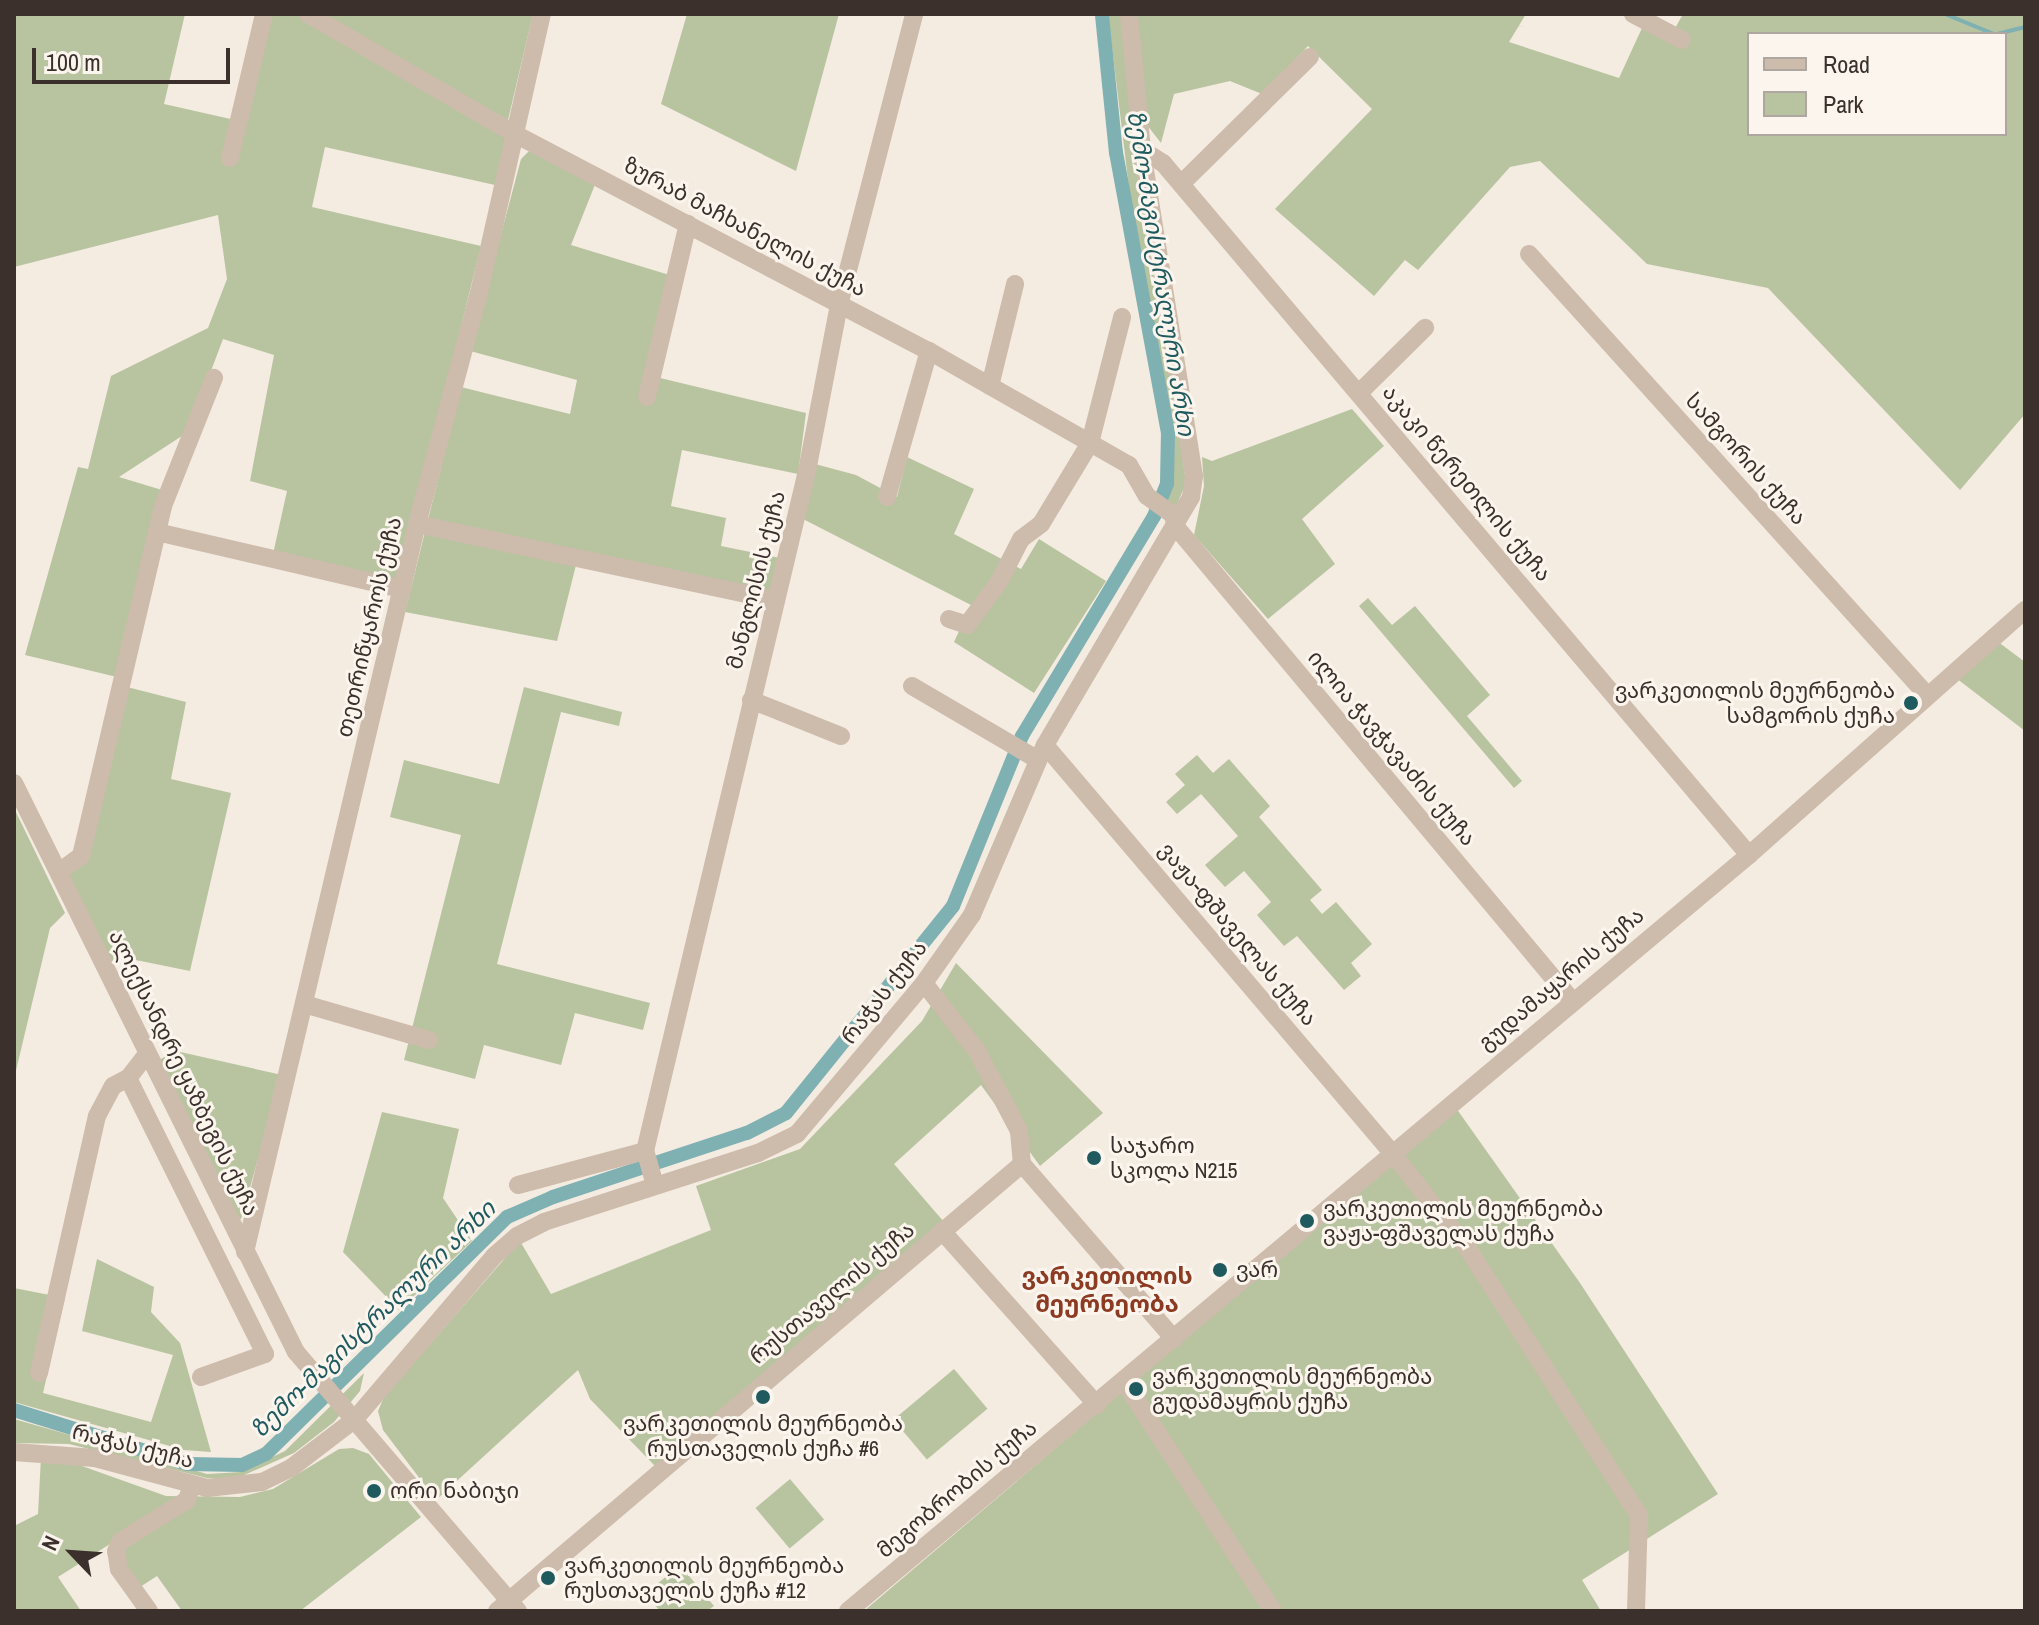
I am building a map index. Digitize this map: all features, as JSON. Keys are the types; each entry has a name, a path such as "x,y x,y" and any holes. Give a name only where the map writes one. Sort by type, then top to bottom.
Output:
{"street":[{"path":"230,158 264,14"},
{"name":"ზურაბ მაჩხანელის ქუჩა","path":"308,14 513,133 929,351 1129,465 1147,496"},
{"name":"თეთრიწყაროს ქუჩა","path":"245,1252 417,524 482,278 542,14"},
{"name":"მანგლისის ქუჩა","path":"645,1154 776,600 839,305 914,14"},
{"name":"რაჭას ქუჩა","path":"14,1452 95,1458 192,1485 235,1488 262,1482 291,1468 351,1414 517,1236 544,1222 654,1181 758,1153 797,1134 924,983 972,915 1036,752 1174,521 1194,476 1142,150 1129,14"},
{"path":"1633,14 1682,40"},
{"path":"1181,184 1310,57"},
{"name":"აკაკი წერეთლის ქუჩა","path":"1142,150 1163,163 1749,855"},
{"path":"647,397 688,224"},
{"name":"სამგორის ქუჩა","path":"1529,254 1927,695"},
{"path":"990,386 1015,284"},
{"path":"949,619 967,625 999,582 1021,539 1041,524 1090,443 1122,317"},
{"path":"1359,393 1425,328"},
{"path":"887,497 929,351"},
{"path":"59,872 81,856 157,532 214,378"},
{"name":"ილია ჭავჭავაძის ქუჩა","path":"1147,496 1174,521 1571,999"},
{"path":"417,524 776,600"},
{"path":"157,532 402,589"},
{"name":"გუდამაყარის ქუჩა","path":"1125,1383 1571,999 1749,855 2025,610"},
{"name":"ვაჟა-ფშაველას ქუჩა","path":"912,686 1006,740 1036,752 1393,1154 1468,1249 1639,1515 1636,1611"},
{"path":"751,700 841,736"},
{"name":"ალექსანდრე ყაზბეგის ქუჩა","path":"14,783 296,1352 351,1414 508,1608"},
{"path":"924,983 977,1051 1019,1131 1022,1164 1174,1339"},
{"path":"304,1004 429,1040"},
{"path":"39,1373 97,1116 113,1086 128,1078 147,1054"},
{"path":"128,1078 263,1342 265,1354 255,1361 201,1377"},
{"path":"518,1185 645,1154 654,1181"},
{"name":"რუსთაველის ქუჩა","path":"508,1608 1022,1164"},
{"path":"942,1231 1097,1405"},
{"path":"1125,1383 1273,1611"},
{"name":"მეგობრობის ქუჩა","path":"848,1611 1125,1383"},
{"path":"149,1611 119,1569 116,1551 121,1541 187,1500 192,1485"}],"green space":[{"path":"14,14 185,14 164,104 235,120 259,14 296,14 508,134 495,185 325,147 312,207 481,246 397,584 273,554 287,491 250,481 274,355 223,339 188,432 119,477 162,490 117,677 25,655 78,467 88,469 111,376 208,328 227,279 218,215 14,267"},
{"path":"319,14 533,14 508,120"},
{"path":"687,14 839,14 796,171 661,104"},
{"path":"1108,14 1122,14 1186,483 1175,509 1167,502 1173,477 1170,423 1134,229"},
{"path":"1134,14 1526,14 1509,42 1619,78 1642,28 1668,41 1683,14 2025,14 2025,414 1960,490 1768,288 1647,264 1540,161 1510,167 1418,270 1405,260 1374,296 1275,209 1372,109 1308,46 1262,94 1230,81 1174,94 1161,143 1147,125"},
{"path":"530,150 596,182 571,245 676,277 656,377 806,413 798,474 682,450 671,506 726,518 721,546 780,558 767,605 576,565 557,641 405,612 461,387 570,414 577,380 470,351 521,159"},
{"path":"1352,409 1384,446 1302,519 1335,564 1268,619 1194,535 1204,486 1202,457 1212,461"},
{"path":"907,457 974,489 954,534 1021,569 1039,539 1106,581 1034,693 954,642 971,605 801,518 815,464 856,475 897,497"},
{"path":"1368,598 1392,625 1415,606 1490,695 1467,716 1522,781 1514,788 1359,606"},
{"path":"1997,641 2025,662 2025,731 1956,678"},
{"path":"127,687 186,702 171,779 231,793 190,971 126,958 113,965 69,875"},
{"path":"524,687 622,712 619,726 561,712 497,964 650,1003 643,1030 575,1013 561,1065 484,1045 475,1079 404,1060 461,835 390,817 404,760 499,784"},
{"path":"1197,755 1213,773 1229,759 1270,806 1259,817 1322,890 1310,900 1322,914 1336,902 1372,944 1351,963 1361,976 1344,990 1297,936 1284,946 1257,915 1271,902 1244,871 1225,887 1205,865 1238,836 1201,794 1177,814 1166,802 1185,785 1175,774"},
{"path":"14,808 65,913 50,928 14,1079"},
{"path":"956,963 1103,1113 1040,1166 981,1085 894,1164 944,1222 655,1466 590,1399 578,1370 436,1500 383,1430 378,1411 384,1397 520,1241 551,1294 711,1230 696,1186 800,1149 922,1021"},
{"path":"176,1051 282,1075 241,1219 236,1218 159,1060"},
{"path":"1456,1108 1580,1283 1718,1494 1582,1580 1601,1611 864,1611"},
{"path":"382,1112 459,1129 443,1198 472,1241 399,1310 343,1252"},
{"path":"97,1259 154,1287 151,1312 180,1343 211,1452 184,1450 14,1402 14,1288 65,1298 43,1393 151,1422 173,1355 82,1331"},
{"path":"954,1369 987,1409 927,1460 893,1420"},
{"path":"364,1373 360,1391 334,1422 294,1453 235,1479 207,1478 69,1444 14,1443 14,1419 207,1474 241,1472 285,1451"},
{"path":"353,1448 369,1454 421,1517 300,1611 182,1611 157,1576 140,1587 110,1544 58,1577 81,1611 14,1611 14,1526 38,1514 41,1457 68,1461 166,1496 240,1497 273,1489 339,1449"},
{"path":"790,1479 824,1520 790,1549 756,1508"},
{"path":"680,1565 714,1606 707,1611 660,1611 645,1594"}],"waterway":[{"name":"ზემო-მაგისტრალური არხი","path":"14,1410 187,1464 242,1465 266,1454 507,1217 553,1197 747,1133 786,1113 953,906 1022,736 1154,516 1167,483 1168,433 1116,153 1102,14"},
{"path":"1945,14 1989,32"},
{"path":"2005,32 2025,27"}],"place":[{"name":"ვარკეთილის მეურნეობა სამგორის ქუჩა","path":"1911,703"},
{"name":"საჯარო სკოლა N215","path":"1094,1158"},
{"name":"ვარკეთილის მეურნეობა ვაჟა-ფშაველას ქუჩა","path":"1307,1221"},
{"name":"ვარ","path":"1220,1270"},
{"name":"ვარკეთილის მეურნეობა გუდამაყრის ქუჩა","path":"1136,1389"},
{"name":"ვარკეთილის მეურნეობა რუსთაველის ქუჩა #6","path":"763,1397"},
{"name":"ორი ნაბიჯი","path":"374,1491"},
{"name":"ვარკეთილის მეურნეობა რუსთაველის ქუჩა #12","path":"548,1578"}],"district":[{"name":"ვარკეთილის მეურნეობა","path":"1107,1290"}]}
